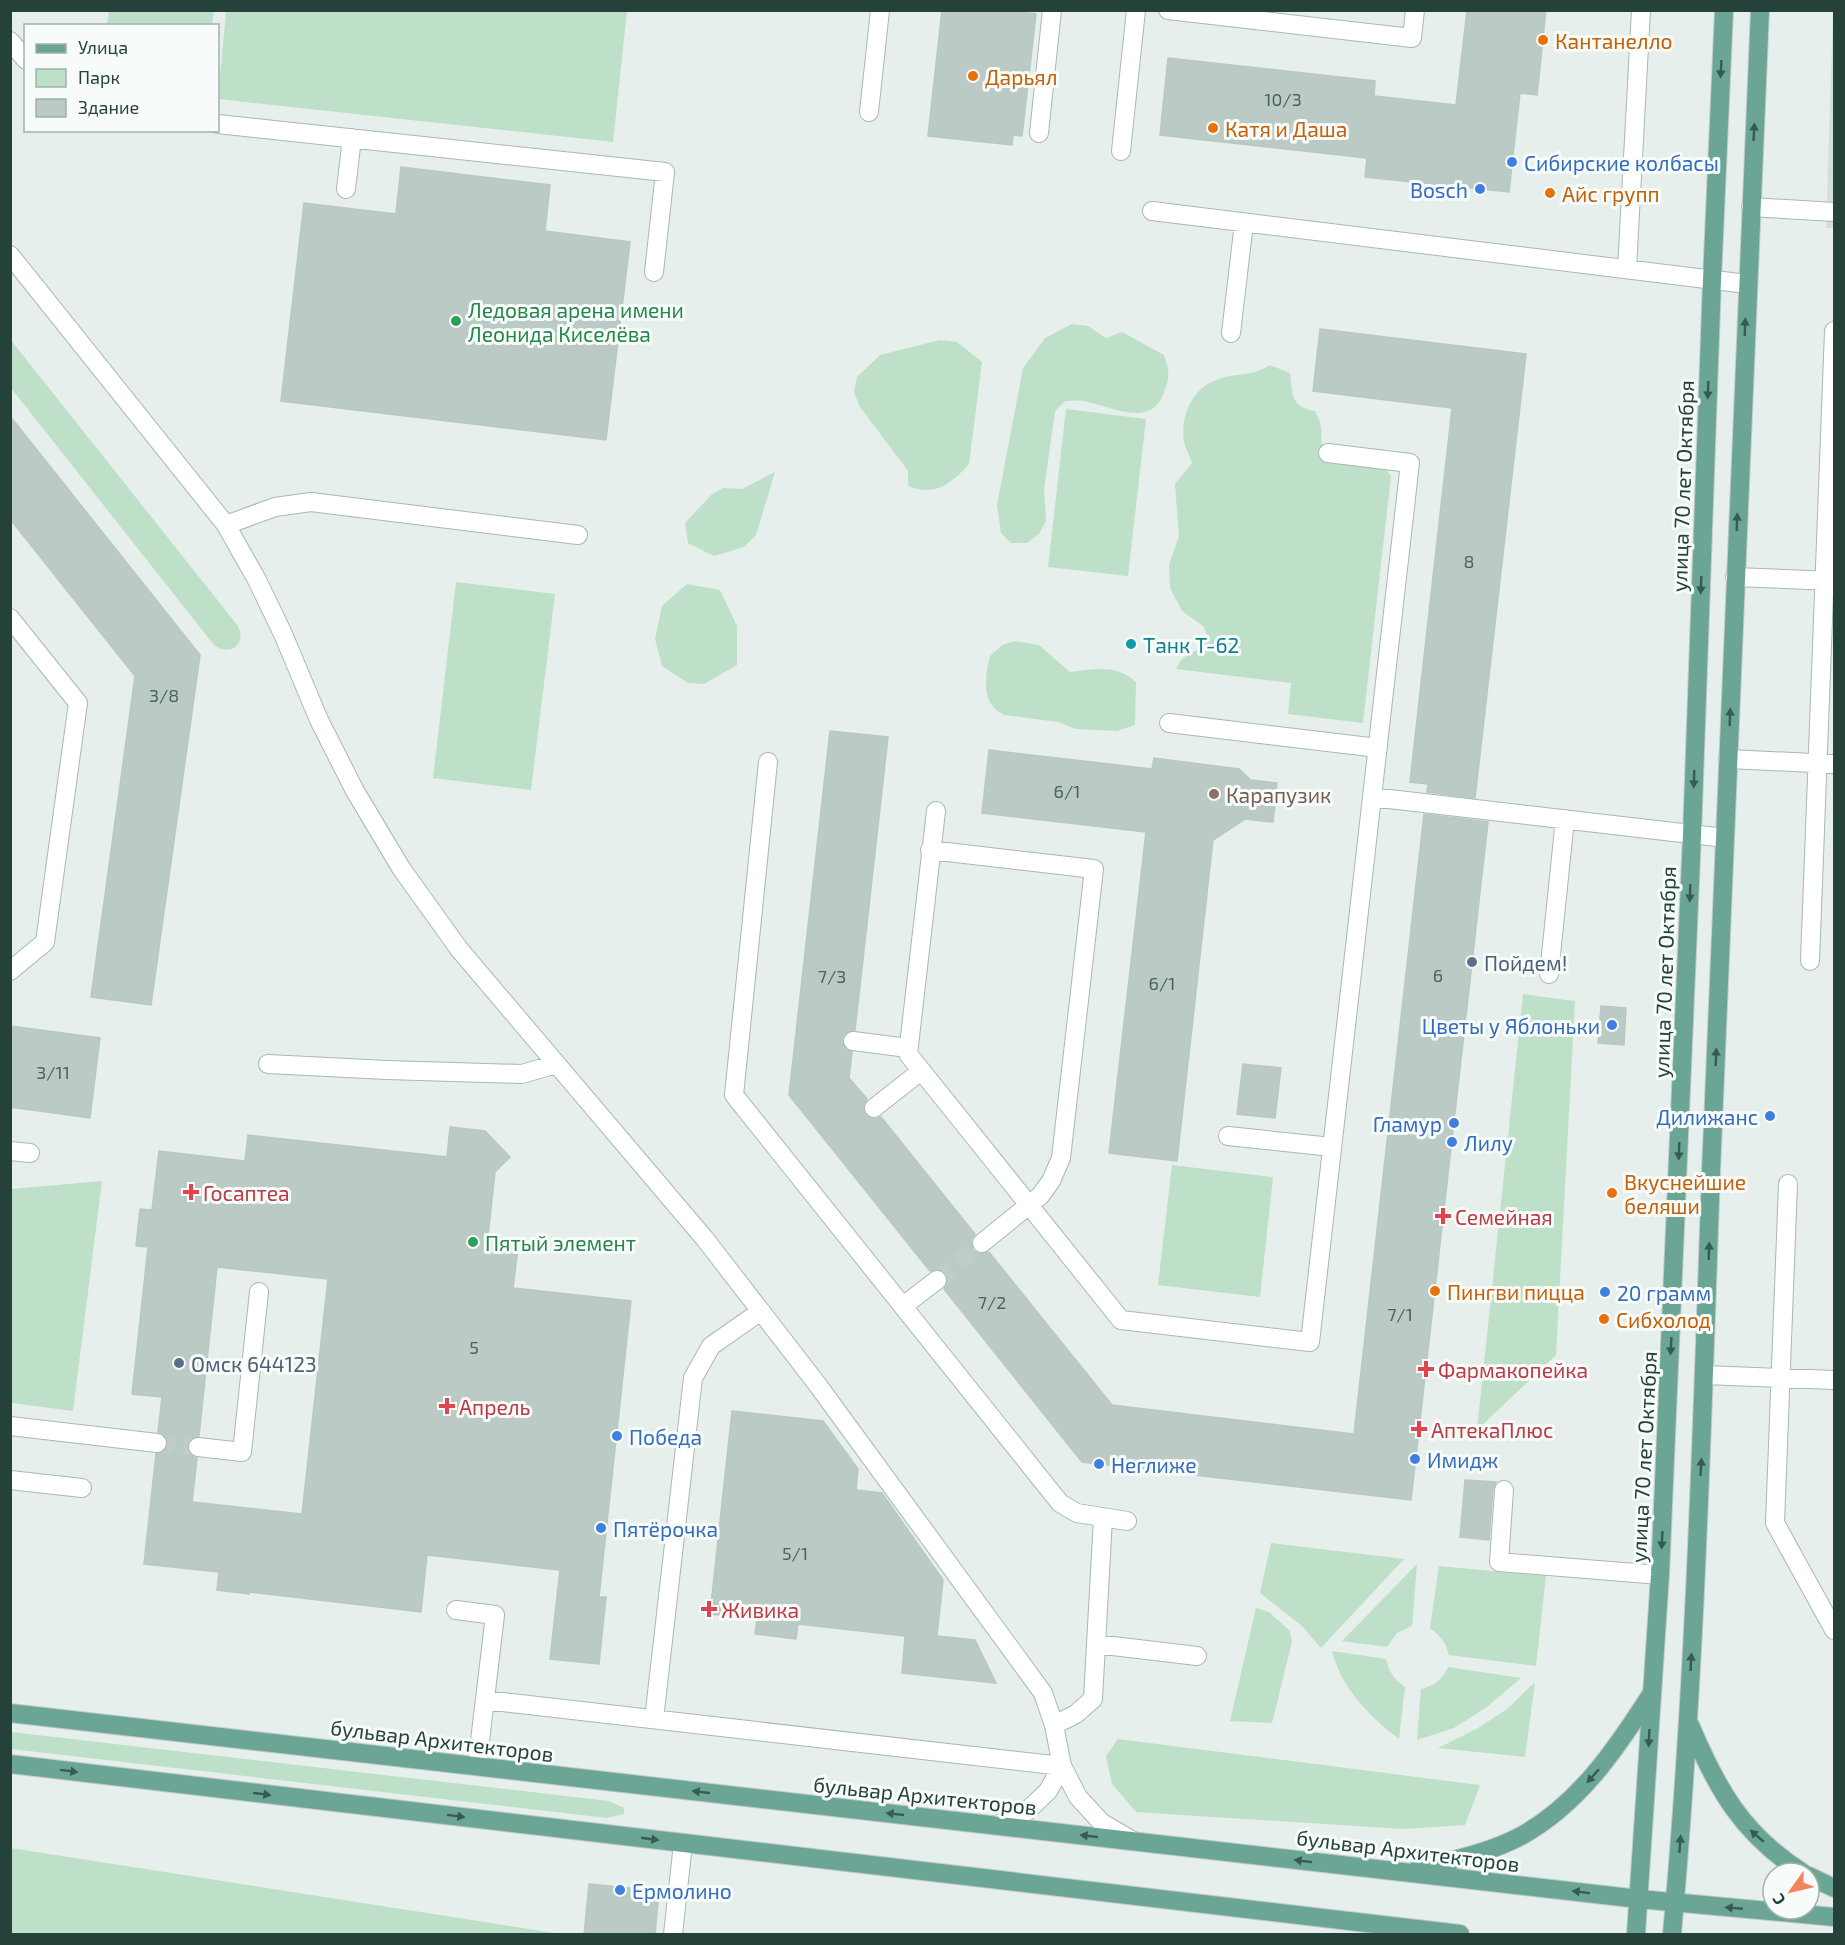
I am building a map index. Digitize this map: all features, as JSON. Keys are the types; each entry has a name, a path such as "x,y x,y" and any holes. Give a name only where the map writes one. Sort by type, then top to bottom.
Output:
{"main road":[{"name":"улица 70 лет Октября","path":"1636,1935 1660,1575 1724,10"},
{"path":"1672,1935 1688,1720 1705,1375 1735,577 1760,10"},
{"path":"1409,1872 1487,1850 1520,1836 1544,1821 1593,1777 1619,1745 1651,1694"},
{"name":"бульвар Архитекторов","path":"10,1713 1639,1899 1834,1917"},
{"path":"1688,1720 1704,1759 1741,1820 1751,1832 1788,1861"},
{"path":"10,1764 1460,1935"}],"street":[{"path":"869,112 880,10"},
{"path":"1039,133 1052,10"},
{"path":"1121,151 1136,10"},
{"path":"1168,10 1412,38 1415,10"},
{"path":"1627,269 1641,10"},
{"path":"10,41 24,58"},
{"path":"219,124 665,172 654,272"},
{"path":"346,189 352,138"},
{"path":"1751,207 1834,212"},
{"path":"1152,211 1747,284"},
{"path":"1231,333 1244,223"},
{"path":"10,255 226,525 257,580 283,634 319,720 355,791 401,868 459,949 705,1239 817,1384 1043,1693 1054,1725 1062,1762 1078,1797 1102,1823 1132,1841"},
{"path":"1810,961 1826,764 1834,331"},
{"path":"936,811 908,1054 1121,1320 1310,1342 1410,463 1328,453"},
{"path":"226,525 275,507 311,502 578,535"},
{"path":"1735,577 1829,581"},
{"path":"10,618 78,703 45,942 10,971"},
{"path":"1169,723 1378,748"},
{"path":"1728,759 1826,764"},
{"path":"768,762 734,1095 1060,1503 1077,1513 1127,1521"},
{"path":"1372,797 1725,838"},
{"path":"1549,974 1565,819"},
{"path":"930,850 1094,869 1061,1158 1052,1181 1040,1196 982,1243"},
{"path":"854,1041 908,1048"},
{"path":"268,1064 522,1074 556,1064"},
{"path":"874,1108 921,1071"},
{"path":"1228,1136 1332,1148"},
{"path":"10,1151 30,1153"},
{"path":"1788,1184 1775,1523 1834,1630"},
{"path":"903,1306 936,1280"},
{"path":"198,1447 242,1452 259,1292"},
{"path":"654,1719 693,1378 711,1346 761,1311"},
{"path":"1705,1375 1834,1380"},
{"path":"10,1426 157,1443"},
{"path":"10,1480 82,1488"},
{"path":"1504,1490 1499,1562 1660,1575"},
{"path":"1054,1725 1076,1714 1093,1699 1103,1518"},
{"path":"456,1610 495,1615 477,1766"},
{"path":"1096,1644 1197,1656"},
{"path":"485,1700 1062,1762"},
{"path":"997,1826 1027,1811 1048,1791 1062,1762"},
{"path":"673,1934 683,1844"}],"shaded area":[{"path":"1833,11 1834,228 1826,228"}],"green space":[{"path":"109,10 214,11 212,24 107,24"},
{"path":"226,11 627,11 613,142 219,99"},
{"path":"1072,324 1088,326 1106,338 1122,332 1164,355 1168,371 1167,384 1157,405 1149,411 1128,412 1083,401 1065,401 1055,411 1044,490 1046,521 1039,534 1027,543 1011,543 1001,533 997,505 1023,368 1045,338"},
{"path":"10,339 238,626 240,639 239,644 235,647 226,650 214,645 11,388"},
{"path":"940,340 957,342 982,362 969,464 949,483 926,490 908,486 908,471 860,407 854,392 857,377 880,355"},
{"path":"1270,365 1290,373 1297,403 1315,411 1319,418 1322,447 1327,460 1382,465 1391,476 1363,723 1288,714 1291,683 1176,669 1188,654 1201,647 1209,638 1203,626 1182,611 1170,588 1169,565 1179,536 1175,484 1192,463 1184,441 1186,413 1194,397 1208,384 1223,378 1255,372"},
{"path":"1066,409 1146,419 1128,576 1048,567"},
{"path":"775,472 756,535 744,547 714,556 688,543 685,523 712,494 723,488 742,489"},
{"path":"456,582 555,594 531,790 433,778"},
{"path":"687,584 720,590 737,626 737,665 704,684 688,683 662,666 655,639 662,606"},
{"path":"1015,641 1039,645 1070,672 1105,669 1129,676 1136,682 1135,725 1117,731 1076,729 1058,722 1004,715 996,710 991,704 986,689 990,656 1002,645"},
{"path":"1523,994 1575,1001 1556,1355 1477,1430"},
{"path":"1172,1165 1273,1177 1260,1297 1158,1285"},
{"path":"102,1181 73,1411 11,1403 11,1189"},
{"path":"1271,1543 1404,1559 1321,1648 1302,1626 1260,1593"},
{"path":"1417,1564 1412,1626 1397,1633 1387,1647 1342,1641"},
{"path":"1439,1566 1546,1576 1536,1666 1449,1655 1442,1640 1430,1628"},
{"path":"1256,1608 1269,1612 1290,1631 1292,1642 1272,1723 1230,1721"},
{"path":"1332,1651 1386,1659 1392,1675 1405,1687 1399,1739 1358,1701 1342,1677"},
{"path":"1448,1667 1521,1678 1487,1707 1454,1728 1417,1740 1421,1689 1438,1681"},
{"path":"1535,1682 1525,1757 1438,1748 1478,1728 1507,1709"},
{"path":"11,1732 609,1801 624,1808 624,1814 607,1818 11,1749"},
{"path":"1118,1739 1480,1785 1465,1825 1403,1829 1136,1812 1112,1784 1106,1756"},
{"path":"11,1848 561,1934 11,1934"}],"building":[{"path":"942,10 1001,10 1036,14 1022,136 1013,135 1012,145 928,136"},
{"path":"1467,10 1546,10 1537,95 1520,93 1509,192 1365,177 1367,158 1160,135 1168,58 1375,81 1374,96 1456,105"},
{"name":"Ледовая арена имени Леонида Киселёва","path":"401,167 550,185 545,231 630,242 606,440 281,401 304,203 396,214"},
{"path":"1320,329 1526,354 1475,798 1427,792 1428,784 1410,782 1452,408 1313,391"},
{"path":"10,416 200,655 151,1005 91,997 135,676 10,519"},
{"path":"830,731 888,737 855,1030 844,1034 842,1040 846,1050 852,1052 849,1078 867,1099 863,1109 866,1115 875,1119 881,1117 975,1234 971,1240 973,1250 979,1254 989,1252 1112,1405 1354,1434 1424,814 1488,822 1411,1500 1082,1462 944,1289 948,1279 946,1273 936,1269 930,1271 789,1095"},
{"path":"989,750 1152,769 1154,758 1239,769 1251,780 1277,783 1273,822 1245,819 1213,840 1177,1161 1109,1153 1146,832 982,813"},
{"name":"Цветы у Яблоньки","path":"1601,1006 1626,1008 1624,1045 1598,1043"},
{"path":"10,1026 100,1038 90,1118 10,1107"},
{"path":"1243,1064 1281,1068 1275,1118 1237,1114"},
{"path":"450,1127 485,1131 510,1157 495,1172 488,1236 519,1240 513,1288 631,1301 599,1597 606,1597 599,1664 550,1659 560,1570 427,1555 421,1612 217,1590 219,1572 144,1564 156,1454 166,1450 168,1444 164,1434 158,1432 162,1397 132,1394 148,1247 136,1246 140,1209 152,1210 159,1151 245,1161 248,1135 447,1157","holes":["217,1267 328,1279 302,1514 192,1502 197,1458 191,1456 187,1446 189,1440 199,1436"]},
{"path":"732,1411 823,1421 858,1469 856,1490 882,1493 943,1580 937,1636 975,1640 996,1683 902,1673 905,1636 798,1624 796,1639 755,1634 757,1619 710,1614"},
{"path":"1465,1480 1496,1482 1493,1489 1489,1540 1460,1537"},
{"path":"589,1884 659,1891 655,1935 584,1935"}],"tunnel":[{"path":"937,1280 982,1243"},
{"path":"157,1443 198,1447"}],"place":[{"name":"Кантанелло","path":"1543,40"},
{"name":"Дарьял","path":"973,76"},
{"name":"Катя и Даша","path":"1213,128"},
{"name":"Сибирские колбасы","path":"1512,162"},
{"name":"Bosch","path":"1480,189"},
{"name":"Айс групп","path":"1550,193"},
{"name":"Ледовая арена имени Леонида Киселёва","path":"456,321"},
{"name":"Танк Т-62","path":"1131,644"},
{"name":"Карапузик","path":"1214,794"},
{"name":"Пойдем!","path":"1472,962"},
{"name":"Цветы у Яблоньки","path":"1612,1025"},
{"name":"Дилижанс","path":"1770,1116"},
{"name":"Гламур","path":"1454,1123"},
{"name":"Лилу","path":"1452,1142"},
{"name":"Госаптеа","path":"191,1192"},
{"name":"Вкуснейшие беляши","path":"1612,1193"},
{"name":"Семейная","path":"1443,1216"},
{"name":"Пятый элемент","path":"473,1242"},
{"name":"Пингви пицца","path":"1435,1291"},
{"name":"20 грамм","path":"1605,1292"},
{"name":"Сибхолод","path":"1604,1319"},
{"name":"Омск 644123","path":"179,1363"},
{"name":"Фармакопейка","path":"1426,1369"},
{"name":"Апрель","path":"447,1406"},
{"name":"АптекаПлюс","path":"1419,1429"},
{"name":"Победа","path":"617,1436"},
{"name":"Имидж","path":"1415,1459"},
{"name":"Неглиже","path":"1099,1464"},
{"name":"Пятёрочка","path":"601,1528"},
{"name":"Живика","path":"709,1609"},
{"name":"Ермолино","path":"620,1890"}]}
